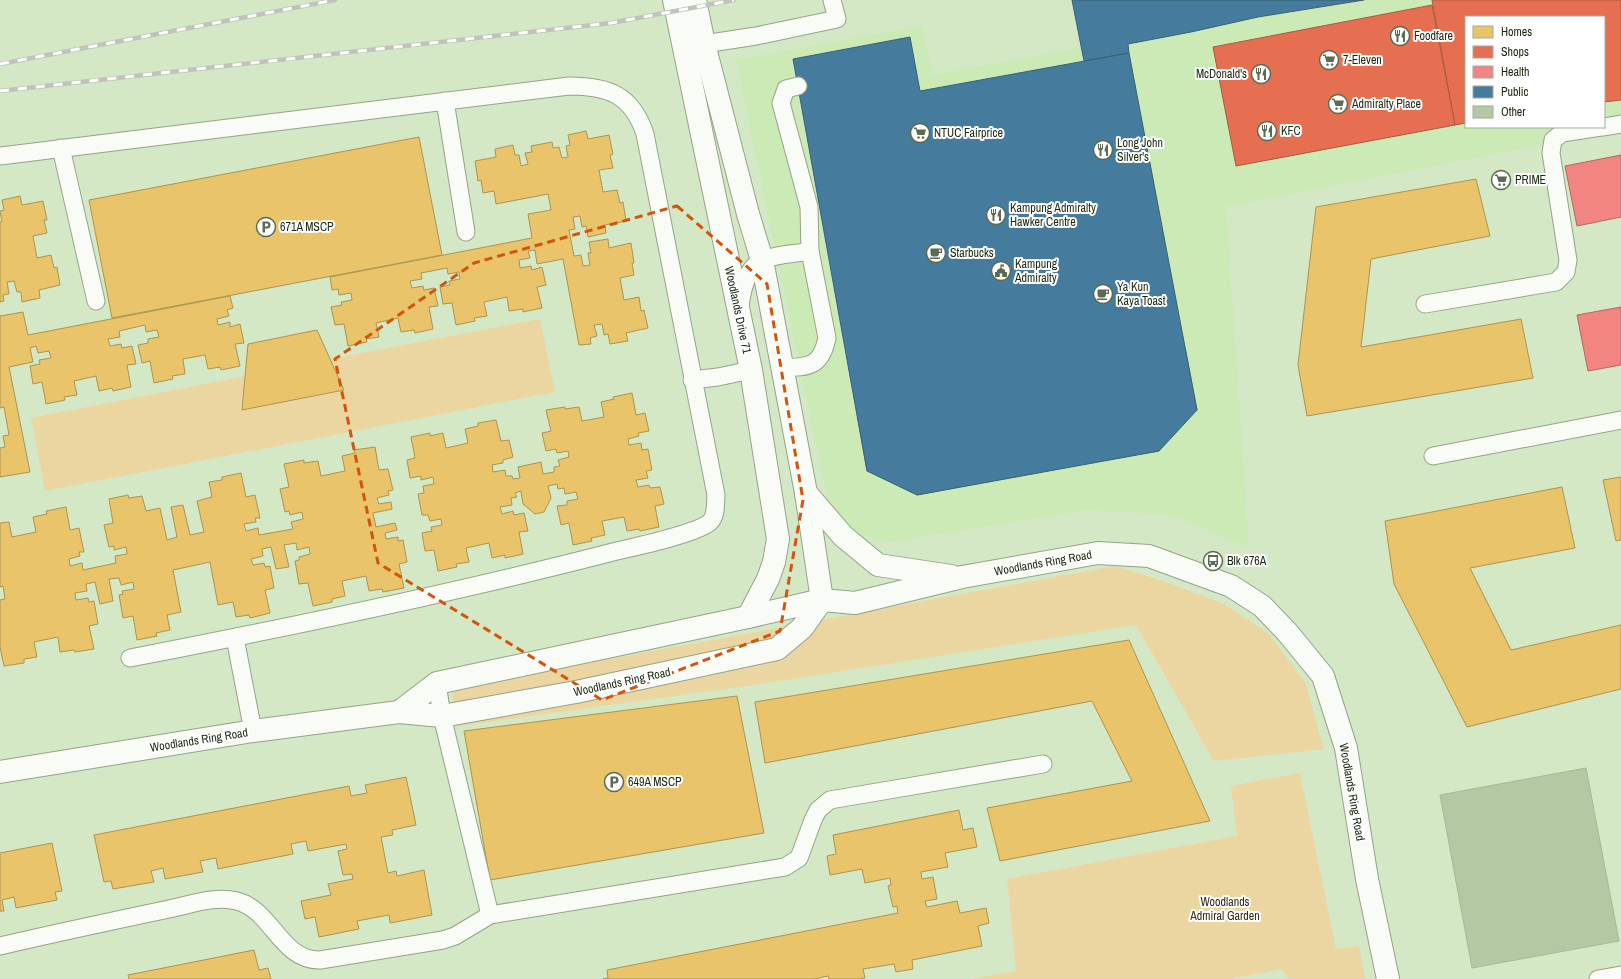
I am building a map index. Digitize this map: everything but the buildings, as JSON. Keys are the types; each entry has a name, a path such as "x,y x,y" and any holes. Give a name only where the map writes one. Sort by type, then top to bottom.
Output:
{"street":[{"name":"Woodlands Drive 71","path":"674,0 751,370 778,539 774,562 768,579 748,617"},
{"path":"695,0 704,44 748,214 762,260 806,493 822,600"},
{"path":"806,493 843,536 878,565 962,578"},
{"name":"Woodlands Ring Road","path":"399,712 437,683 822,600 855,603 962,578 1098,553 1149,556 1231,586 1262,606 1287,632 1323,676 1346,748 1367,879 1388,979"},
{"name":"Woodlands Ring Road","path":"0,772 253,731 399,712 442,716 576,692 777,649 802,628 822,600"}],"lane":[{"path":"704,44 756,36 837,19 832,0"},
{"path":"0,156 569,86 590,86 610,92 629,103 640,118 645,134 692,380 716,494 715,510 711,521 699,528 531,573 407,602 235,638 130,658"},
{"path":"782,368 806,367 820,358 825,348 826,338 810,252 809,207 781,103 786,89 798,86"},
{"path":"445,101 466,232"},
{"path":"1605,127 1621,124"},
{"path":"1425,304 1556,282 1566,272 1568,260 1551,153 1553,140 1562,133 1596,128"},
{"path":"60,148 96,301"},
{"path":"739,314 741,292 747,278 762,260 810,252"},
{"path":"692,380 718,377 751,370"},
{"path":"1433,456 1621,420"},
{"path":"235,638 253,731"},
{"path":"437,683 442,716 490,915"},
{"path":"0,946 222,898 238,901 253,908 292,951 310,961 443,940 455,936 490,915 784,867 799,858 818,810 830,800 1043,764"},
{"path":"1598,979 1621,975"}],"highlighted area":[{"path":"677,206 767,284 803,500 780,631 602,700 378,563 335,359 474,263"}],"shaded area":[{"path":"1364,0 1621,0 1621,129 1226,207 1249,548 1174,515 1087,510 888,542 842,530 827,497 736,60 922,26 933,75 1151,34"}],"green space":[{"path":"540,319 555,392 45,491 31,418 246,376 243,410 343,390 330,359"},
{"path":"1115,566 1166,582 1224,604 1269,634 1305,682 1324,749 1214,761 1136,625 754,685 459,726 451,688"},
{"name":"Woodlands Admiral Garden","path":"1300,773 1336,949 1359,946 1365,979 1288,979 1282,969 1230,979 971,979 1016,971 1007,879 1237,836 1231,786"}],"railway":[{"path":"0,64 335,0"},
{"path":"0,91 611,23 734,0"}],"place":[{"name":"Foodfare","path":"1400,36"},
{"name":"7-Eleven","path":"1329,60"},
{"name":"McDonald's","path":"1261,74"},
{"name":"Admiralty Place","path":"1338,104"},
{"name":"KFC","path":"1267,131"},
{"name":"NTUC Fairprice","path":"920,133"},
{"name":"Long John Silver's","path":"1103,150"},
{"name":"PRIME","path":"1501,180"},
{"name":"Kampung Admiralty Hawker Centre","path":"996,215"},
{"name":"671A MSCP","path":"266,227"},
{"name":"Starbucks","path":"936,253"},
{"name":"Kampung Admiralty","path":"1001,271"},
{"name":"Ya Kun Kaya Toast","path":"1103,294"},
{"name":"Blk 676A","path":"1213,561"},
{"name":"649A MSCP","path":"614,782"}]}
